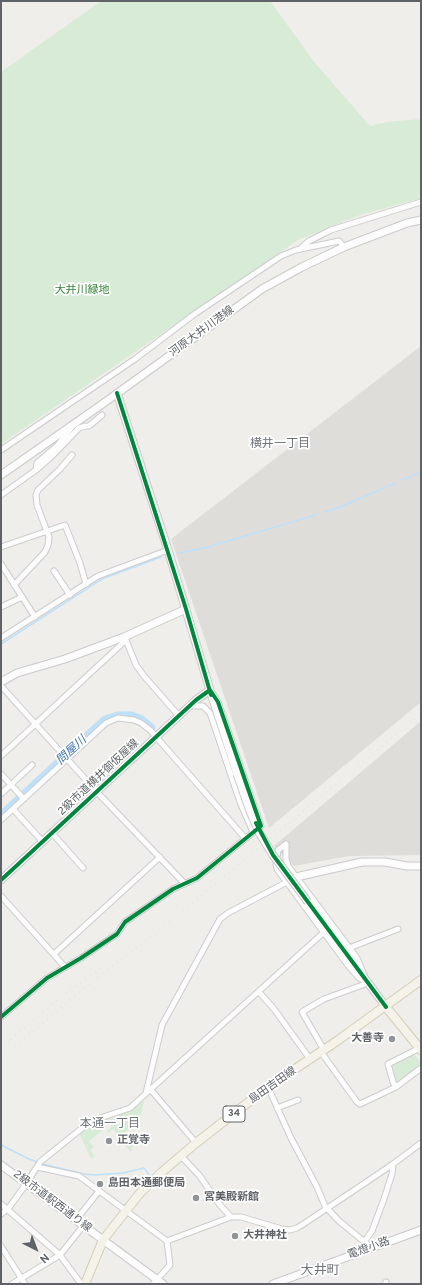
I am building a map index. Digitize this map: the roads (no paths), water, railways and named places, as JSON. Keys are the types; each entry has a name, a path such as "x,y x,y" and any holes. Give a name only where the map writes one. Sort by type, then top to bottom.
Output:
{"main road":[{"name":"島田吉田線","path":"85,1284 103,1240 125,1210 145,1188 196,1143 268,1088 386,1007 421,980"},
{"path":"386,1007 420,1049"}],"street":[{"path":"300,249 309,241 331,230 421,202"},
{"name":"河原大井川港線","path":"1,475 262,289 302,267 344,247 407,223 421,220"},
{"path":"1,450 135,359 196,313 281,256 300,249 339,241 344,247"},
{"path":"117,393 168,550 236,774 260,834 273,855 386,1007"},
{"path":"1,495 36,470 51,457 78,428 89,426 102,415"},
{"path":"36,470 37,463 57,446 75,423"},
{"path":"14,585 45,552 48,545 48,531 37,506 36,495 38,490 72,455"},
{"path":"1,548 65,525 80,563 86,584"},
{"path":"1,638 98,576 168,550"},
{"path":"1,564 35,617"},
{"path":"54,571 70,595"},
{"path":"1,607 22,597"},
{"path":"1,682 17,673 65,660 125,639 186,608"},
{"path":"125,639 136,665 179,716"},
{"path":"1,756 125,639"},
{"path":"1,686 97,792 185,884"},
{"path":"1,1017 47,978 117,934 124,922 159,897 197,878 261,826 218,702 210,690"},
{"name":"2級市道横井御仮屋線","path":"1,880 190,706 210,690"},
{"path":"190,706 204,706 210,713 240,802 253,832"},
{"path":"1,820 106,723 118,718 141,722 157,736 245,838"},
{"path":"1,794 32,765"},
{"path":"1,774 24,799"},
{"path":"13,809 43,842"},
{"path":"52,833 83,868"},
{"path":"286,844 286,859 288,866 357,958 368,983 358,978 277,870 276,865 278,850 286,844"},
{"path":"54,954 160,857"},
{"path":"148,1092 162,1025 220,919 228,912 296,876 362,862 385,862 407,866 421,866"},
{"path":"1,896 65,967"},
{"path":"349,948 398,929"},
{"path":"1,1214 8,1208 26,1184 40,1162 91,1121 130,1108 323,933"},
{"path":"368,983 324,999 302,1012 323,1051 357,1102 360,1104 396,1087 421,1068"},
{"path":"259,992 274,1009 310,1060"},
{"path":"396,1087 388,1064 420,1049"},
{"path":"268,1088 326,1208 339,1221 372,1248"},
{"path":"148,1092 196,1143"},
{"path":"278,1108 298,1100"},
{"path":"167,1241 231,1217 242,1217 282,1230 297,1228 393,1164 421,1143"},
{"path":"181,1156 199,1175 220,1205 231,1217"},
{"name":"2級市道駅西通り線","path":"1,1164 83,1226 137,1264 157,1283"},
{"path":"364,1242 372,1231 384,1199 392,1174 393,1164"},
{"path":"37,1167 79,1176 167,1241 170,1265 157,1283"},
{"path":"76,1220 99,1191"},
{"path":"1,1204 8,1208 60,1255 80,1284"},
{"path":"12,1284 60,1255 83,1226"},
{"name":"電燈小路","path":"273,1284 286,1282 421,1230"},
{"path":"1,1246 25,1284"}],"waterway":[{"path":"402,480 421,472"},
{"path":"324,512 338,508 395,483"},
{"path":"179,553 204,548 316,515"},
{"path":"1,644 102,579 161,557"},
{"name":"問屋川","path":"1,816 105,720 118,716 131,716 140,719 151,728"},
{"path":"1,1145 29,1159 43,1164 84,1174 95,1175 123,1173 144,1168 150,1176"},
{"path":"263,1226 274,1230 287,1232"}],"railway":[{"path":"1,1058 95,979 156,933 421,714"},
{"path":"1,1047 60,998 103,966"}],"place":[{"name":"大善寺","path":"392,1039"},
{"name":"正覚寺","path":"109,1141"},
{"name":"島田本通郵便局","path":"100,1184"},
{"name":"宮美殿新館","path":"196,1198"},
{"name":"大井神社","path":"235,1236"}],"district":[{"name":"横井一丁目","path":"280,445"},
{"name":"本通一丁目","path":"110,1125"},
{"name":"大井町","path":"320,1271"}],"park label":[{"name":"大井川緑地","path":"82,291"}]}
